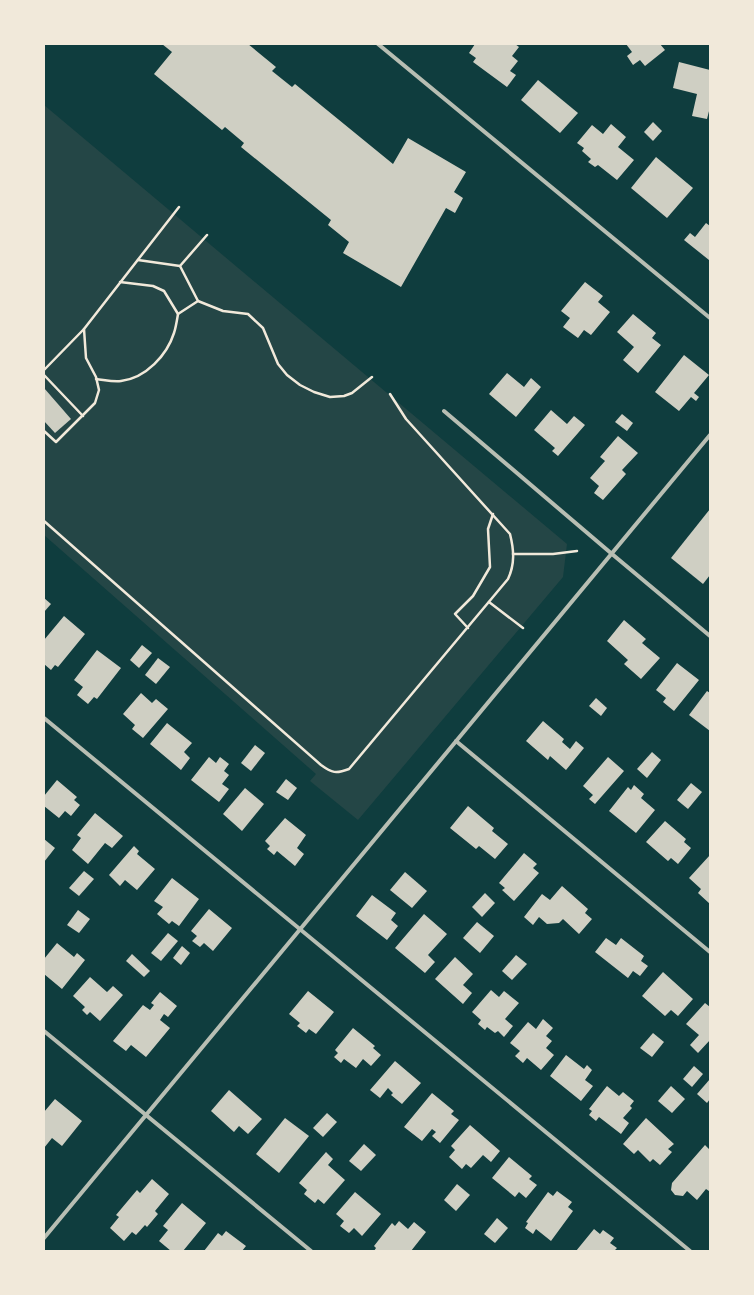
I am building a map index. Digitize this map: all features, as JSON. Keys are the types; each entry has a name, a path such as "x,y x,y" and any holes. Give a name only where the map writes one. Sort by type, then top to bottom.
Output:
{"street":[{"path":"378,44 710,318"},
{"path":"444,412 710,636"},
{"path":"44,1238 710,435"},
{"path":"44,718 690,1251"},
{"path":"456,741 710,952"},
{"path":"44,1031 311,1251"}],"path":[{"path":"44,370 84,329 179,207"},
{"path":"180,266 207,235"},
{"path":"137,260 180,266"},
{"path":"180,266 198,301 223,311 248,314 263,328 278,364 287,375 300,385 314,392 330,397 344,396 352,393 372,378"},
{"path":"96,379 122,381 137,377 148,370 160,359 174,333 178,314 164,291 153,286 120,282"},
{"path":"178,314 198,301"},
{"path":"44,431 56,442 95,403 99,390 96,379 86,358 84,329"},
{"path":"44,375 83,416"},
{"path":"44,521 329,771 340,773 349,769 468,628 508,579 513,568 513,546 510,534 406,419 390,394"},
{"path":"468,628 455,614 473,596 490,567 488,529 493,514"},
{"path":"513,554 553,554 577,551"},
{"path":"489,602 523,628"}],"shaded area":[{"path":"44,105 567,544 563,577 358,820 310,781 316,774 44,535"}],"building":[{"path":"162,44 248,44 276,67 272,71 292,87 295,84 393,164 408,138 466,172 454,192 463,198 455,213 446,208 401,287 343,253 349,242 328,225 331,220 241,147 244,143 225,127 222,130 154,74 172,52"},
{"path":"475,44 515,44 519,47 512,56 518,61 510,71 516,75 507,87 473,62 476,58 469,53"},
{"path":"626,44 660,44 665,50 645,66 640,60 633,65 627,56 632,52"},
{"path":"679,62 710,70 710,107 707,119 692,116 697,94 673,88"},
{"path":"538,80 578,113 560,133 521,100"},
{"path":"653,122 662,131 653,141 644,132"},
{"path":"611,124 626,137 618,147 634,160 617,180 598,165 595,167 588,162 591,159 582,151 584,148 577,143 592,125 603,134"},
{"path":"656,157 693,188 667,218 631,188"},
{"path":"706,223 710,226 709,260 684,240 690,233 695,237"},
{"path":"585,282 603,296 598,302 610,312 591,335 584,330 578,338 563,327 570,318 561,311"},
{"path":"633,314 656,333 652,338 661,345 638,373 623,360 634,347 617,332"},
{"path":"684,355 709,375 694,393 699,397 696,401 691,397 679,411 655,392"},
{"path":"507,373 524,387 531,378 541,387 516,417 489,394"},
{"path":"44,388 71,419 55,433 44,421"},
{"path":"551,410 567,424 574,416 585,425 558,456 552,451 555,448 534,430"},
{"path":"622,414 633,423 627,431 615,422"},
{"path":"618,436 638,453 622,470 626,474 603,500 594,493 599,486 590,478 605,461 600,457"},
{"path":"710,509 710,575 703,584 671,558"},
{"path":"44,598 51,604 44,612"},
{"path":"64,616 85,634 58,667 55,665 51,670 44,664 44,640"},
{"path":"624,620 646,639 642,643 660,658 641,679 624,664 628,660 607,641"},
{"path":"142,645 152,653 139,668 130,660"},
{"path":"97,650 121,668 97,699 94,697 88,704 77,695 83,687 74,680"},
{"path":"158,658 170,667 156,684 145,675"},
{"path":"677,663 699,680 674,711 663,702 666,698 656,690"},
{"path":"707,691 710,693 710,731 689,715"},
{"path":"141,693 152,703 156,699 168,709 143,738 132,729 135,725 123,714"},
{"path":"596,698 607,708 601,716 589,706"},
{"path":"543,721 564,739 562,742 570,749 576,741 584,748 566,770 550,756 548,760 526,741"},
{"path":"167,723 192,743 184,752 190,758 181,770 150,744"},
{"path":"255,745 265,753 251,771 241,763"},
{"path":"652,752 661,760 647,778 637,769"},
{"path":"209,757 216,763 220,757 229,764 224,771 229,775 222,784 229,789 219,802 191,780"},
{"path":"608,757 624,771 595,804 589,799 593,795 583,786"},
{"path":"286,779 297,788 288,800 276,792"},
{"path":"57,780 77,797 74,800 80,805 71,816 65,811 59,818 44,806 44,796"},
{"path":"691,783 702,792 688,809 677,800"},
{"path":"634,785 644,794 641,798 655,810 636,833 609,811 628,787 631,790"},
{"path":"245,788 264,804 242,831 223,814"},
{"path":"468,806 494,828 492,831 508,844 495,859 479,846 476,849 450,828"},
{"path":"95,813 123,836 112,848 105,843 88,864 72,850 81,838 77,835"},
{"path":"285,818 306,835 297,848 304,854 295,866 277,851 274,855 267,849 270,846 265,841"},
{"path":"665,821 686,839 684,842 691,848 678,864 671,858 668,861 646,842"},
{"path":"44,839 55,848 44,862"},
{"path":"134,846 139,851 137,854 155,869 137,890 125,880 120,886 109,875"},
{"path":"524,853 537,864 533,868 539,873 514,901 502,890 505,888 499,883"},
{"path":"710,855 710,904 698,893 701,889 689,878"},
{"path":"84,871 94,879 79,896 69,888"},
{"path":"405,872 427,891 412,908 390,890"},
{"path":"172,878 199,899 179,926 172,921 169,924 157,914 163,907 154,901"},
{"path":"562,886 588,909 585,913 592,919 579,934 563,919 559,923 547,924 539,917 533,925 524,917 542,894 550,900"},
{"path":"485,893 495,903 482,917 472,907"},
{"path":"372,895 396,913 391,920 398,926 387,940 356,916"},
{"path":"209,909 232,928 213,951 204,943 200,947 192,941 197,936 191,931"},
{"path":"78,910 90,919 79,933 67,925"},
{"path":"424,914 447,934 428,955 435,962 425,973 395,948"},
{"path":"477,922 494,936 480,953 463,938"},
{"path":"168,933 178,941 161,961 151,953"},
{"path":"606,938 616,945 621,938 644,956 641,961 648,966 640,976 633,971 628,978 595,952"},
{"path":"57,943 74,957 77,953 85,960 62,989 44,974 44,959"},
{"path":"182,946 190,953 181,965 173,958"},
{"path":"132,954 150,971 144,977 126,961"},
{"path":"516,955 527,964 512,980 502,971"},
{"path":"455,957 473,974 463,985 472,993 463,1004 435,979"},
{"path":"663,972 693,999 678,1016 671,1010 665,1016 642,996"},
{"path":"90,977 107,992 113,986 123,995 100,1021 90,1012 87,1015 82,1010 85,1007 73,996"},
{"path":"491,990 499,997 504,991 519,1003 505,1019 513,1026 504,1037 498,1031 495,1033 487,1027 485,1030 478,1024 481,1020 472,1012"},
{"path":"308,991 334,1012 316,1034 309,1029 306,1033 297,1026 300,1023 289,1014"},
{"path":"160,992 177,1006 168,1017 164,1014 160,1020 170,1028 146,1057 131,1045 126,1051 113,1041 143,1005 150,1010 154,1005 151,1003"},
{"path":"705,1003 710,1007 710,1040 698,1053 690,1045 699,1035 686,1024"},
{"path":"543,1019 553,1028 546,1036 552,1041 546,1048 554,1055 541,1070 527,1058 523,1063 515,1056 520,1051 510,1043 528,1022 536,1029"},
{"path":"353,1028 375,1046 373,1048 381,1055 371,1066 363,1059 356,1068 344,1059 341,1063 334,1057 338,1053 335,1050"},
{"path":"653,1033 664,1042 652,1057 640,1048"},
{"path":"566,1055 584,1069 587,1065 592,1070 585,1080 593,1086 581,1101 550,1076"},
{"path":"395,1061 421,1083 402,1104 391,1095 393,1093 388,1088 380,1098 370,1090"},
{"path":"694,1066 703,1074 692,1087 683,1079"},
{"path":"710,1079 710,1099 707,1103 697,1094"},
{"path":"607,1086 619,1096 623,1092 634,1101 630,1106 632,1108 623,1118 629,1123 621,1134 599,1117 596,1121 589,1115 592,1111 589,1109"},
{"path":"671,1086 685,1099 672,1113 658,1101"},
{"path":"229,1090 262,1119 248,1134 239,1126 234,1132 211,1111"},
{"path":"432,1093 454,1111 451,1114 459,1120 440,1143 432,1136 436,1132 432,1129 422,1141 404,1127"},
{"path":"55,1099 82,1121 62,1146 52,1138 44,1148 44,1112"},
{"path":"327,1113 337,1122 323,1137 313,1128"},
{"path":"285,1118 309,1136 279,1173 256,1154"},
{"path":"646,1118 674,1144 668,1149 672,1152 660,1165 653,1159 650,1162 638,1150 634,1154 623,1144"},
{"path":"470,1125 500,1151 491,1162 483,1155 471,1168 466,1164 462,1169 449,1157 455,1150 451,1146"},
{"path":"364,1144 376,1155 361,1171 349,1161"},
{"path":"705,1145 710,1150 710,1190 709,1191 706,1189 697,1200 687,1191 683,1196 675,1195 671,1190 672,1183"},
{"path":"326,1152 333,1159 328,1165 345,1180 324,1204 318,1199 315,1203 304,1194 307,1190 299,1183"},
{"path":"509,1157 532,1176 529,1179 537,1185 526,1198 519,1192 515,1197 492,1178"},
{"path":"152,1179 169,1194 155,1211 158,1214 147,1227 145,1225 136,1235 132,1232 124,1241 110,1228 119,1217 116,1215 137,1190 140,1193"},
{"path":"457,1184 470,1195 456,1211 444,1200"},
{"path":"557,1191 572,1202 568,1207 573,1211 551,1241 536,1229 533,1234 525,1228 528,1223 526,1222 548,1192 553,1196"},
{"path":"355,1192 381,1214 362,1236 354,1228 349,1233 340,1226 344,1221 336,1214"},
{"path":"182,1203 206,1223 183,1251 171,1251 159,1241 168,1230 163,1226"},
{"path":"497,1218 508,1228 495,1243 484,1234"},
{"path":"399,1221 408,1229 414,1222 426,1232 411,1251 374,1251 376,1248 374,1246 392,1223 395,1226"},
{"path":"594,1229 600,1234 603,1230 614,1238 610,1243 617,1248 614,1251 576,1251"},
{"path":"226,1231 246,1246 242,1251 204,1251 218,1233 222,1236"}]}
